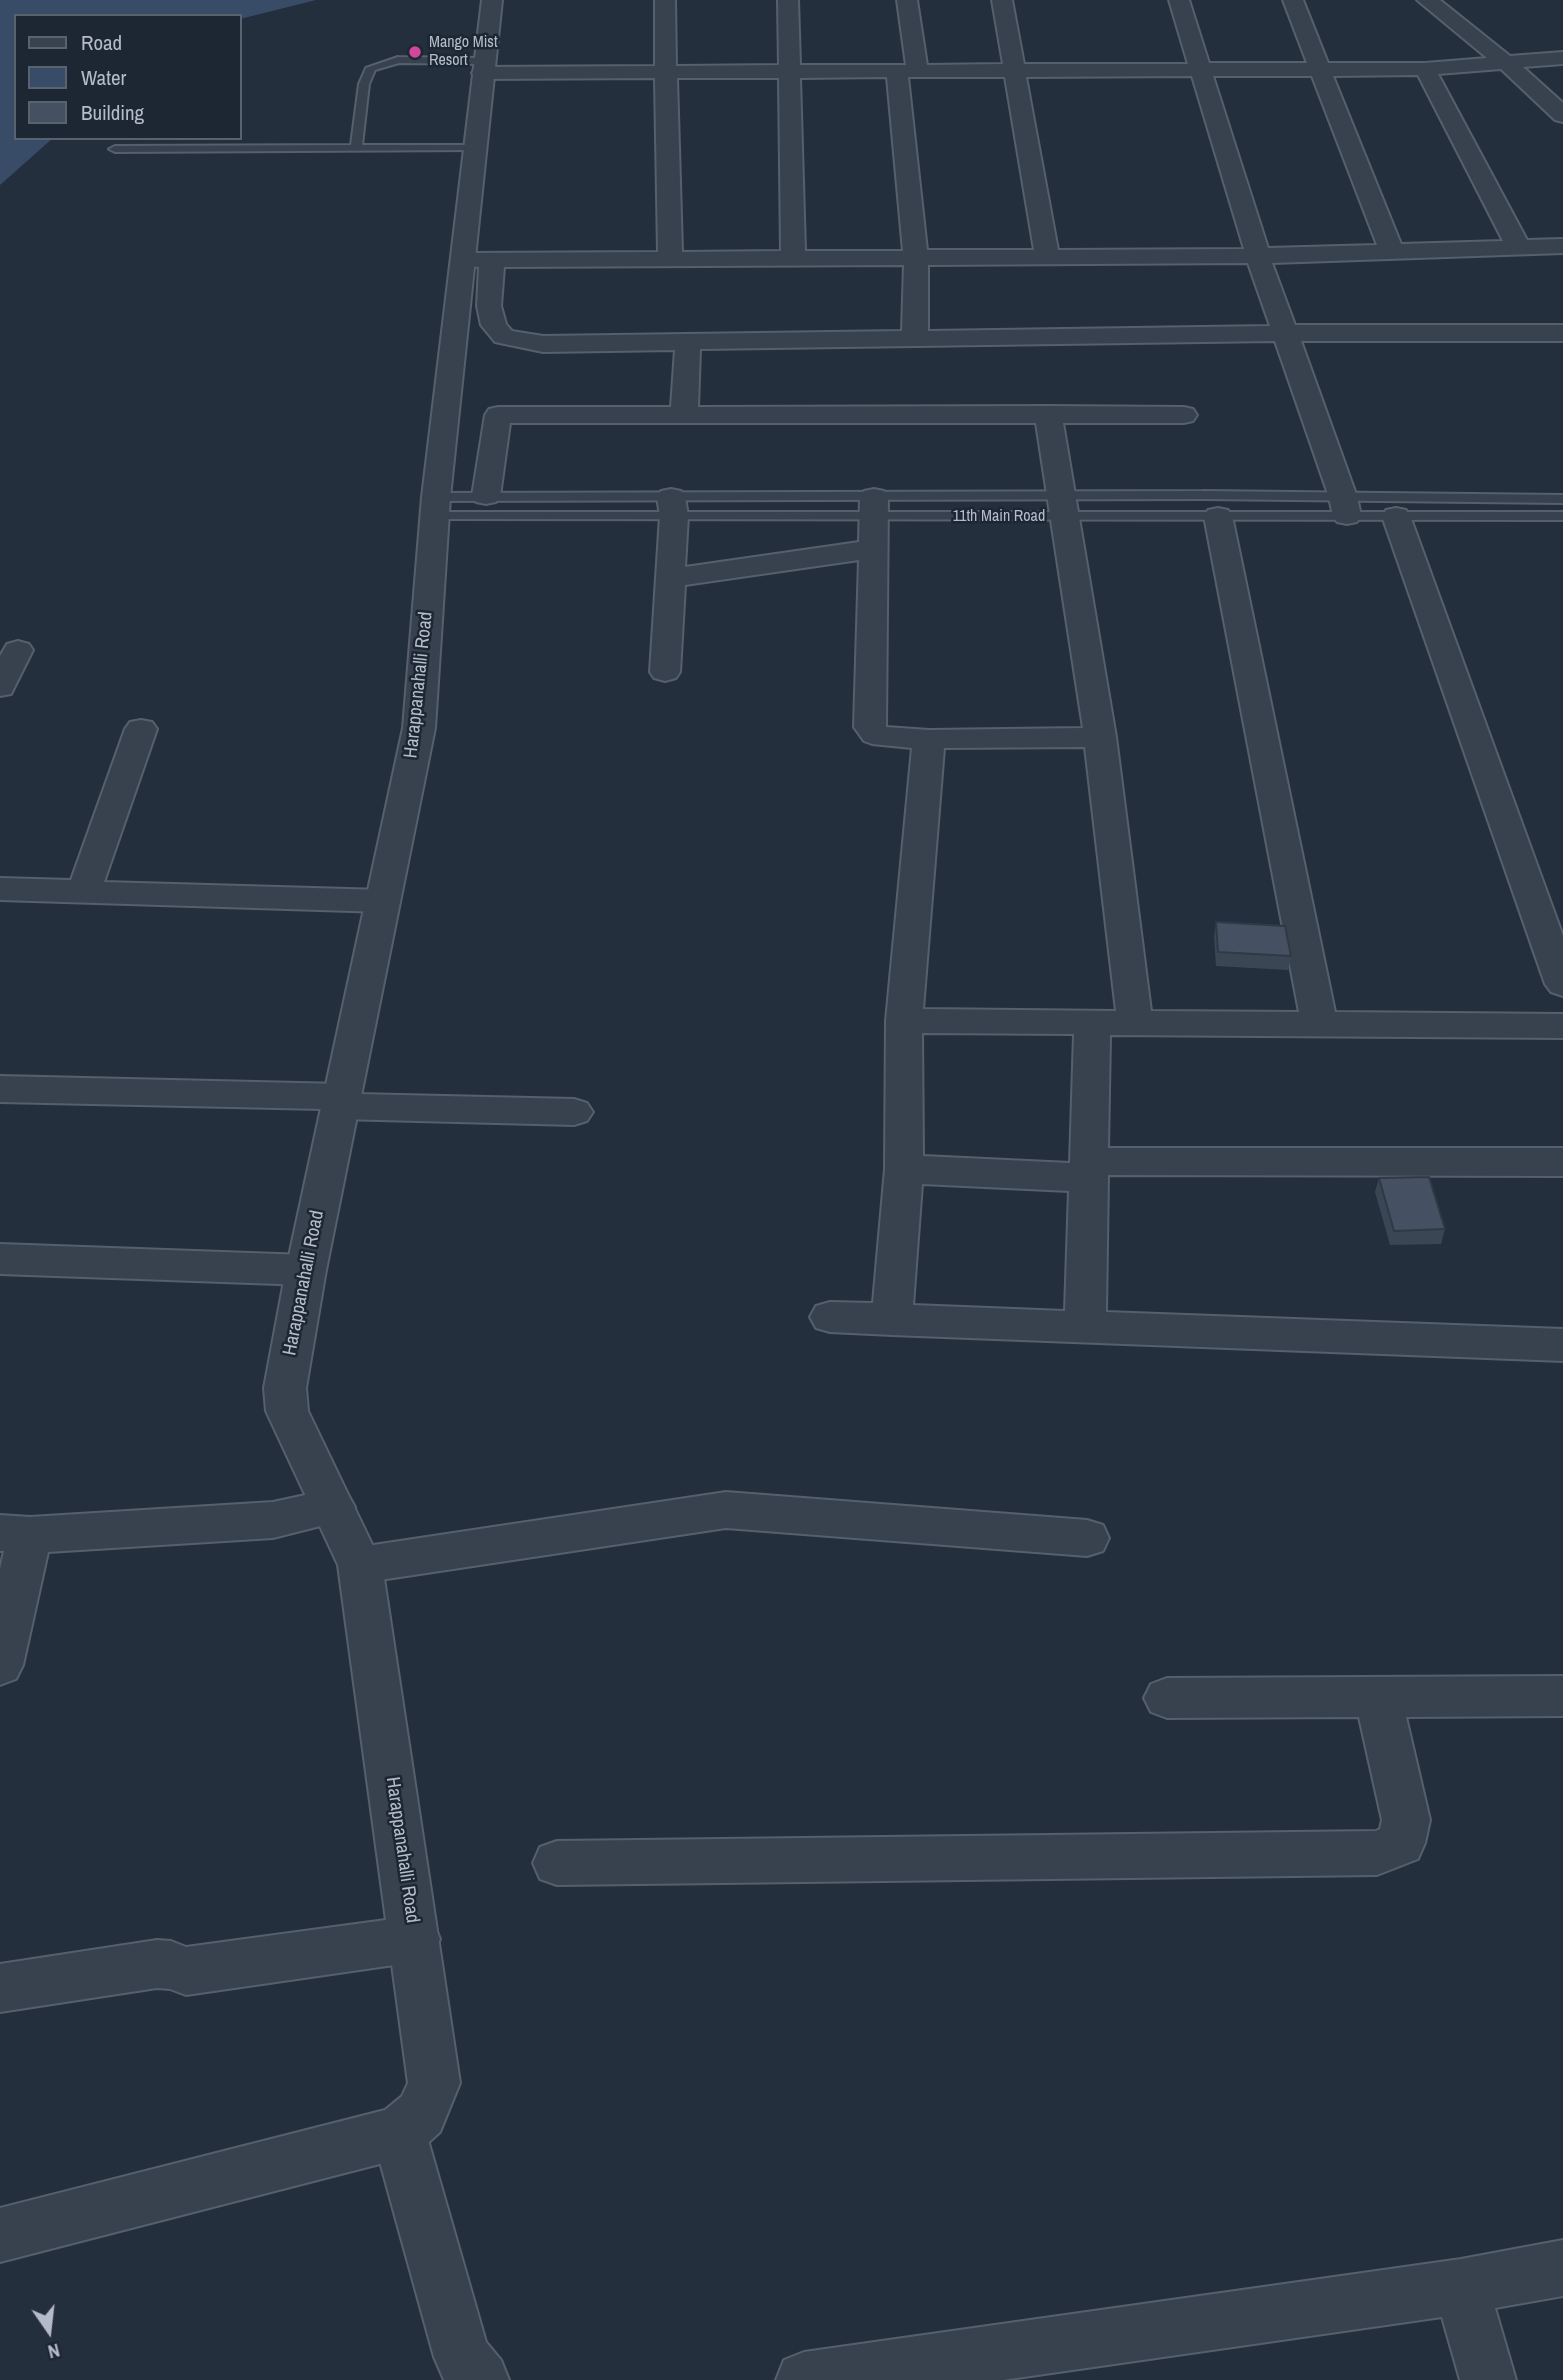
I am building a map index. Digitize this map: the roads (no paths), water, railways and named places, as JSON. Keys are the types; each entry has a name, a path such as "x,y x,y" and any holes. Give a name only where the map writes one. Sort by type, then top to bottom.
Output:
{"street":[{"name":"Harappanahalli Road","path":"399,2133 421,2114 434,2083 360,1565 287,1411 287,1372 419,728 435,506 476,260 474,148 492,0"},
{"path":"665,0 670,259"},
{"path":"788,0 793,259"},
{"path":"907,0 907,70 916,258 915,340"},
{"path":"1002,0 1047,257"},
{"path":"1179,0 1258,256 1345,506"},
{"path":"1293,0 1392,252"},
{"path":"1427,0 1505,62 1563,115"},
{"path":"484,67 666,72 1425,69 1563,58"},
{"path":"1425,69 1518,248"},
{"path":"1563,246 1258,256 476,260 494,324 504,337 543,344 1286,333 1563,332"},
{"path":"684,414 688,343"},
{"path":"1048,414 1100,737 1135,1022"},
{"path":"486,496 498,415 1184,415"},
{"path":"666,672 673,507"},
{"path":"874,507 870,727 875,734 883,737 929,739 1100,737"},
{"path":"1218,516 1320,1024"},
{"path":"1396,516 1563,984"},
{"path":"670,578 872,549"},
{"path":"0,687 18,650"},
{"path":"84,891 141,729"},
{"path":"892,1320 904,1169 904,1021 929,739"},
{"path":"0,889 383,901"},
{"path":"904,1021 1563,1026"},
{"path":"1085,1327 1092,1022"},
{"path":"0,1089 574,1112"},
{"path":"904,1169 1562,1166"},
{"path":"0,1259 306,1270"},
{"path":"830,1317 1563,1345"},
{"path":"0,1665 15,1534 273,1520 333,1507"},
{"path":"360,1565 726,1510 1087,1538"},
{"path":"1167,1698 1563,1696"},
{"path":"558,1863 1377,1853 1401,1843 1406,1820 1378,1697"},
{"path":"0,1988 157,1964 171,1965 186,1971 415,1939"},
{"path":"0,2235 399,2133 462,2357 481,2380"},
{"path":"804,2380 1461,2287 1563,2268"},
{"path":"1461,2287 1488,2380"}],"lane":[{"path":"356,148 364,84 371,68 398,60 484,67"},
{"path":"115,149 474,148"},
{"name":"11th Main Road","path":"435,506 486,496 673,507 1064,507 1218,516 1345,506 1396,516 1563,516"},
{"name":"11th Main Road","path":"435,506 1345,506 1563,499"}],"water":[{"path":"0,0 316,0 242,18 242,14 14,14 14,140 51,140 0,185"}],"place":[{"name":"Mango Mist Resort","path":"415,52"}]}
